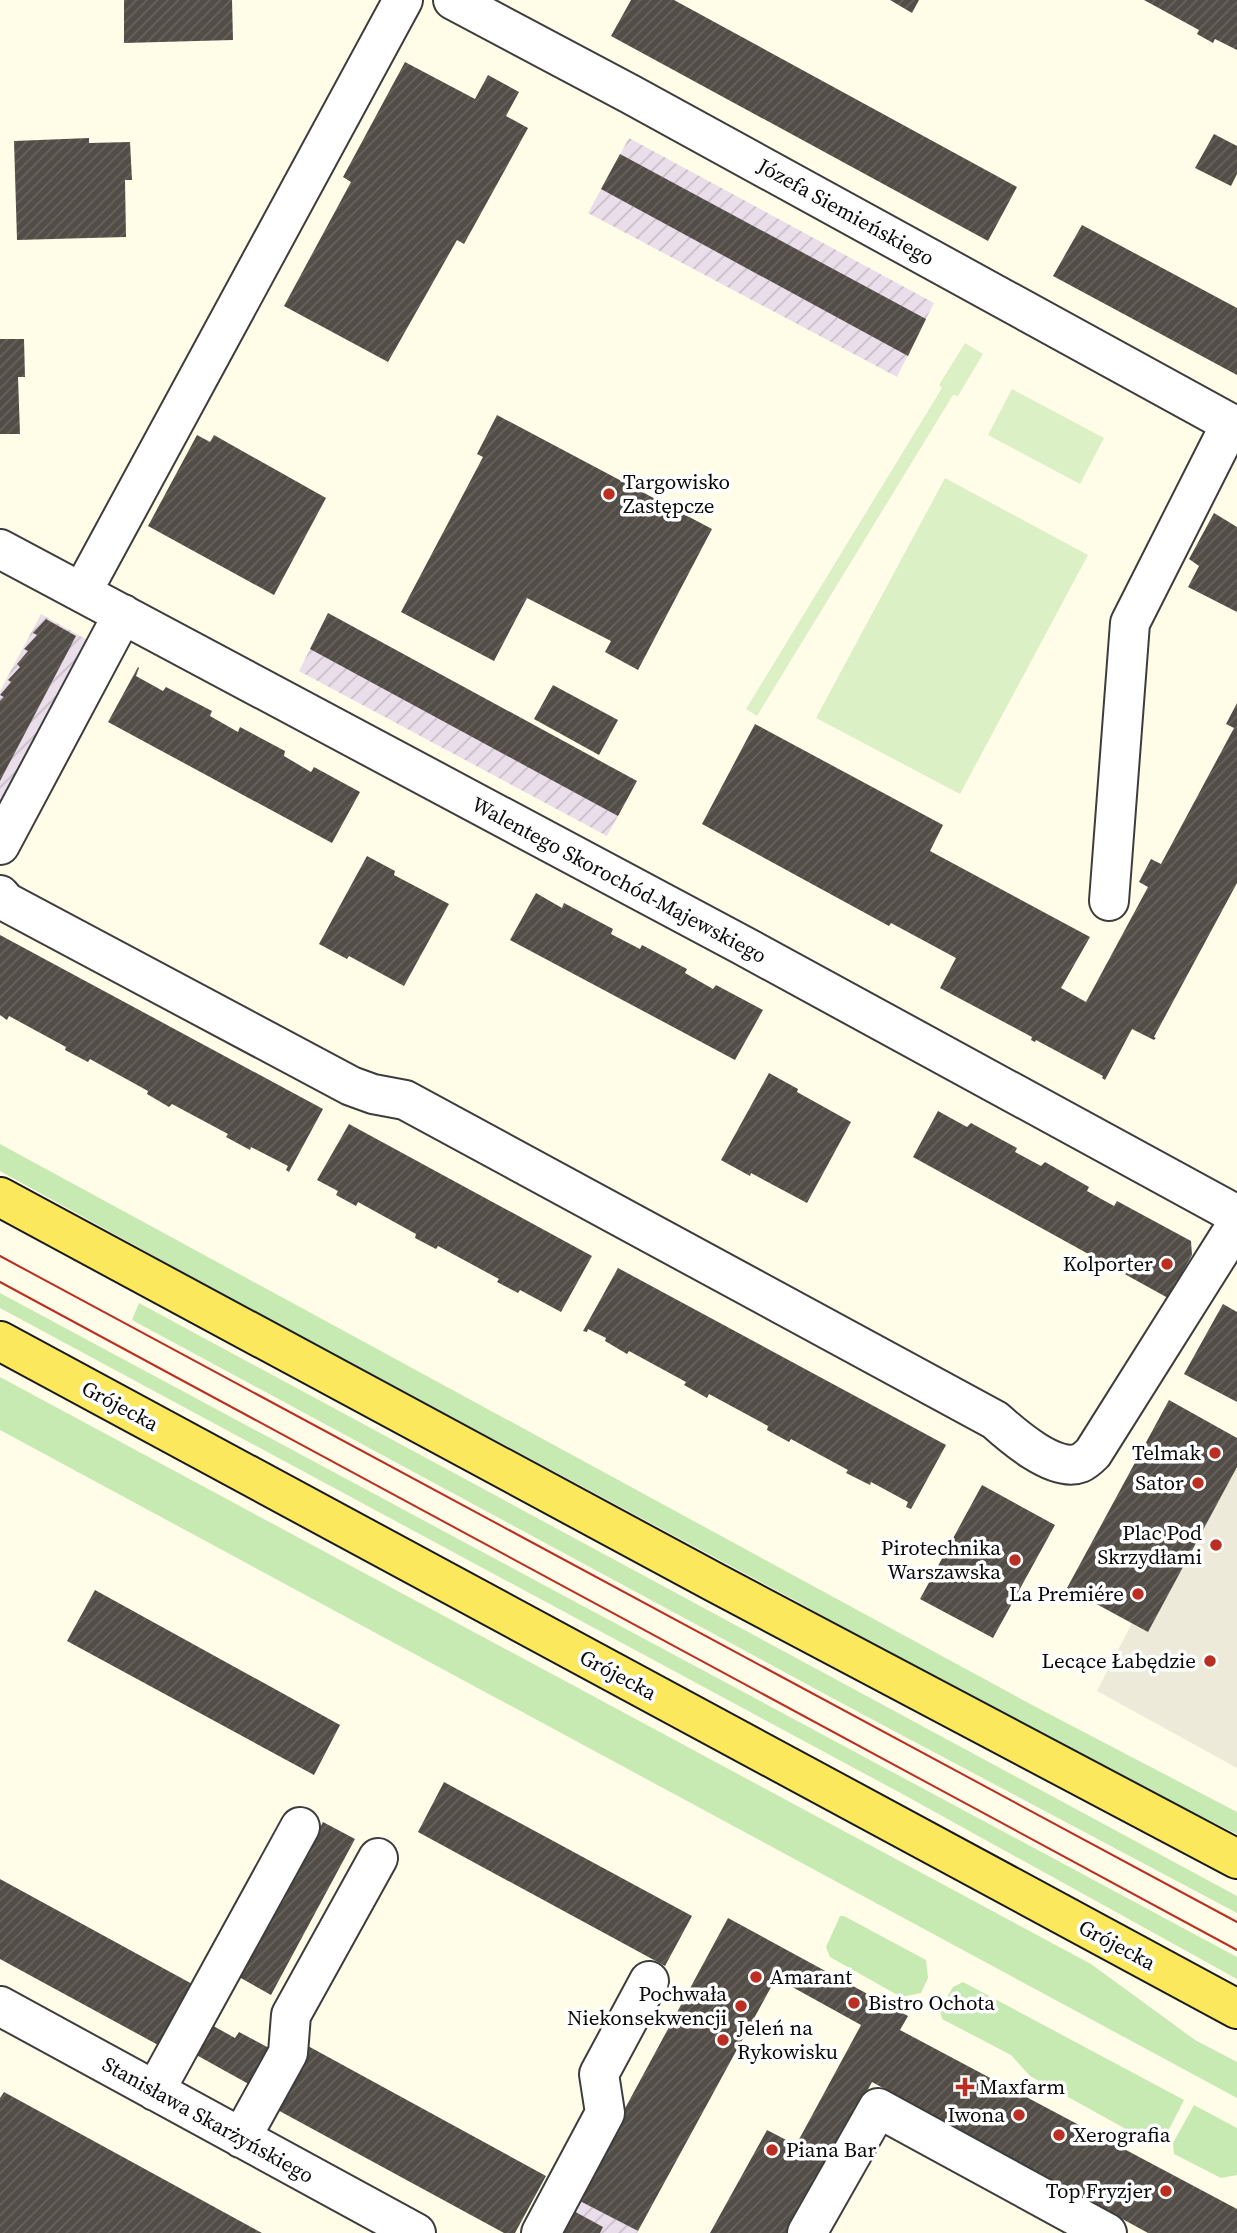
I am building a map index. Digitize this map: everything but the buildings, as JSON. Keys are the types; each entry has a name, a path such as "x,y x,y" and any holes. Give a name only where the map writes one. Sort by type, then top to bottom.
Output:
{"main road":[{"path":"0,1197 714,1582 1237,1859"},
{"name":"Grójecka","path":"0,1342 1237,2009"}],"street":[{"path":"82,592 403,0"},
{"name":"Józefa Siemieńskiego","path":"453,0 642,100 1234,425"},
{"path":"1109,901 1130,624 1234,425"},
{"name":"Walentego Skorochód-Majewskiego","path":"0,549 730,939 1237,1215"},
{"path":"0,845 123,614"},
{"path":"0,895 6,902 351,1086 373,1094 405,1100 995,1420 1020,1442 1066,1465 1081,1463 1093,1453 1237,1224"},
{"path":"155,2091 300,1827"},
{"path":"241,2138 288,2053 291,2015 378,1858"},
{"path":"541,2233 605,2113 599,2074 649,1981"},
{"name":"Stanisława Skarżyńskiego","path":"0,2006 416,2233"},
{"path":"807,2233 878,2108 1107,2233"}],"shaded area":[{"path":"629,138 934,303 897,377 588,213"},
{"path":"328,613 637,781 607,836 299,671"},
{"path":"41,614 98,646 0,835 0,691"},
{"name":"Plac Pod Skrzydłami","path":"1237,1467 1237,1768 1097,1691 1132,1623 1148,1631"},
{"path":"576,2199 638,2231 637,2233 558,2233"}],"green space":[{"path":"965,343 983,354 958,396 953,395 757,716 746,709 942,388 939,385"},
{"path":"1012,389 1104,438 1080,484 988,435"},
{"path":"945,478 1088,555 960,794 816,718"},
{"path":"0,1144 1034,1706 1237,1812 1237,1834 1017,1725 800,1603 241,1304 0,1171"},
{"path":"0,1293 1237,1957 1237,1979 906,1796 0,1308"},
{"path":"139,1303 1237,1896 1237,1913 132,1320"},
{"path":"0,1377 1091,1964 1195,2040 1237,2062 1237,2098 0,1430"},
{"path":"840,1916 926,1960 928,1978 921,1993 901,1997 830,1957 826,1947"},
{"path":"963,1982 1184,2100 1164,2139 1158,2139 1153,2144 1030,2076 1011,2055 942,2019 940,2009 953,1987"},
{"path":"1194,2105 1237,2128 1237,2175 1221,2178 1174,2154 1173,2143"}],"tram line":[{"path":"0,1256 1237,1922"},
{"path":"0,1282 1237,1950"}],"place":[{"name":"Targowisko Zastępcze","path":"609,494"},
{"name":"Kolporter","path":"1167,1264"},
{"name":"Telmak","path":"1215,1453"},
{"name":"Sator","path":"1198,1483"},
{"name":"Plac Pod Skrzydłami","path":"1216,1545"},
{"name":"Pirotechnika Warszawska","path":"1015,1560"},
{"name":"La Premiére","path":"1138,1594"},
{"name":"Lecące Łabędzie","path":"1210,1661"},
{"name":"Amarant","path":"756,1977"},
{"name":"Bistro Ochota","path":"854,2003"},
{"name":"Pochwała Niekonsekwencji","path":"741,2006"},
{"name":"Jeleń na Rykowisku","path":"723,2040"},
{"name":"Maxfarm","path":"965,2087"},
{"name":"Iwona","path":"1019,2115"},
{"name":"Xerografia","path":"1059,2135"},
{"name":"Piana Bar","path":"772,2150"},
{"name":"Top Fryzjer","path":"1166,2191"}]}
